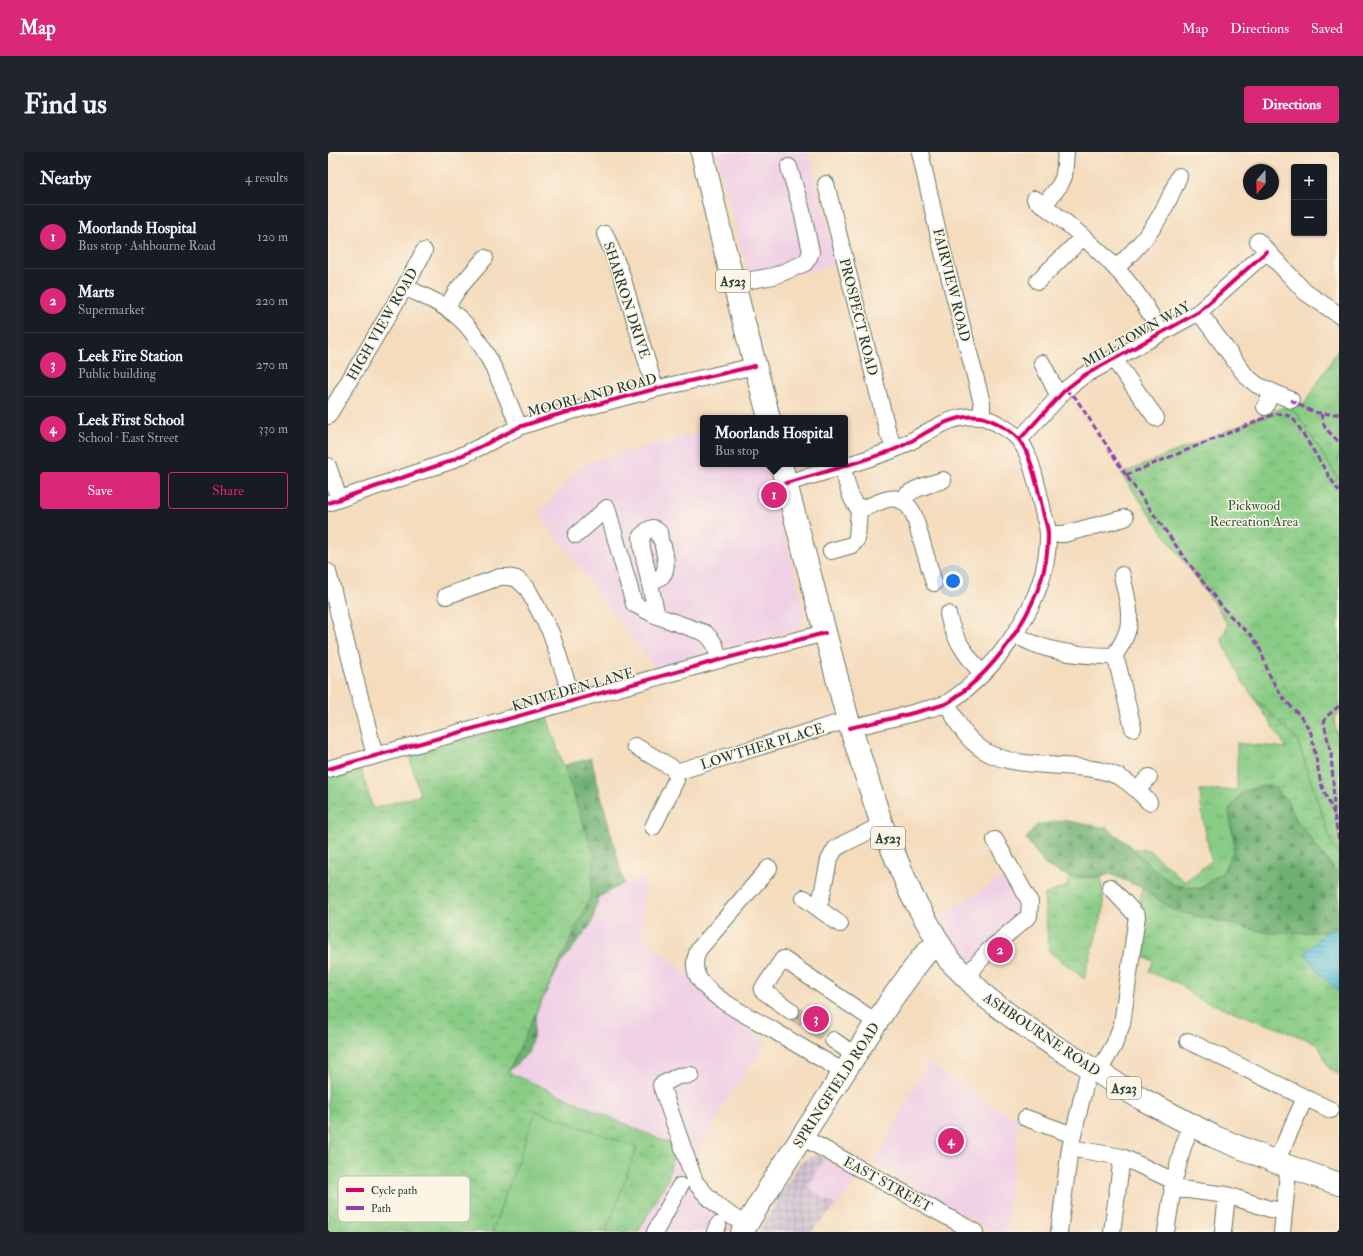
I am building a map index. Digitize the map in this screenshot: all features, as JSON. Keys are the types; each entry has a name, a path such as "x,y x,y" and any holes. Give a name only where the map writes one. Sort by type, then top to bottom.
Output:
{"highway":[{"name":"A523","path":"702,152 768,415"},
{"name":"ASHBOURNE ROAD","path":"784,473 824,633 849,724 882,825 912,896 948,960 987,998 1012,1017 1095,1071 1142,1099 1215,1137 1339,1184"},
{"name":"SPRINGFIELD ROAD","path":"744,1229 876,1022 921,959 928,951 939,945"}],"street":[{"name":"FAIRVIEW ROAD","path":"920,152 939,237 982,403 982,417"},
{"path":"1066,152 1064,176 1060,185 1040,202 1083,237 1116,269 1142,300 1161,332"},
{"path":"734,283 774,276 805,263 808,259 811,252 802,211 789,167"},
{"path":"1116,269 1139,246 1155,224 1171,183"},
{"name":"PROSPECT ROAD","path":"826,184 888,433 895,449"},
{"name":"SHARRON DRIVE","path":"605,232 621,273 655,389"},
{"path":"1040,274 1083,237"},
{"name":"MILLTOWN WAY","path":"1020,440 1061,394 1083,376 1113,358 1199,312 1262,246 1305,292 1329,304"},
{"name":"HIGH VIEW ROAD","path":"328,416 405,287 424,251"},
{"path":"446,308 458,289 485,258"},
{"path":"405,287 446,308 458,316 478,340 488,358 519,427"},
{"name":"MILLTOWN WAY","path":"1199,312 1246,376 1257,385 1291,400"},
{"name":"MILLTOWN WAY","path":"1113,358 1154,408"},
{"path":"1042,363 1055,389 1061,394"},
{"name":"MOORLAND ROAD","path":"334,501 448,462 519,427 552,416 655,389 755,366"},
{"path":"1265,407 1272,392"},
{"path":"848,463 895,449 935,427 951,420 968,417 982,417 1005,428 1020,440 1031,463 1048,534 1046,557 1038,586 1026,614 1015,634 992,665 948,703 953,716 967,738 984,751 998,757 1017,762 1092,768 1120,777 1137,790 1149,802"},
{"path":"328,466 334,501"},
{"path":"784,473 828,467"},
{"path":"844,467 852,499 855,505 859,508 864,508 886,499 894,498 901,500 910,506 914,515 922,556 934,583"},
{"path":"901,500 905,495 912,491 942,480"},
{"path":"576,535 607,508 634,604 657,616 705,633 715,644 719,660"},
{"path":"831,551 852,546 857,539 859,508"},
{"path":"1048,534 1064,534 1115,515"},
{"path":"649,581 659,578 664,573 666,559 659,532 653,528 648,530 642,536 642,548 649,581 657,616"},
{"path":"328,572 375,756"},
{"path":"1122,575 1128,610 1128,627 1118,651 1118,666 1128,722"},
{"path":"446,596 500,577 517,579 527,588 551,633 572,701"},
{"path":"951,623 961,646 982,674"},
{"name":"KNIVEDEN LANE","path":"328,769 719,660 824,633"},
{"path":"1015,634 1023,640 1042,648 1097,656 1118,651"},
{"name":"LOWTHER PLACE","path":"676,772 849,724 913,713 948,703"},
{"path":"635,746 671,767 676,772 676,780 653,827"},
{"path":"1137,790 1149,777"},
{"path":"835,920 810,902 820,899 830,860 835,849 882,825"},
{"path":"965,978 989,950 1029,916 1030,902 995,840"},
{"path":"769,868 752,889 732,902 699,949 695,957 694,966 697,975 705,986 725,1002 849,1063"},
{"path":"1059,1232 1072,1141 1087,1077 1095,1071 1114,1045 1122,1024 1137,916 1110,887"},
{"path":"791,1011 762,990 783,959 876,1022"},
{"path":"833,1040 849,1063"},
{"path":"1188,1041 1331,1110"},
{"path":"690,1075 678,1076 661,1085 695,1182 704,1194 744,1229"},
{"path":"1282,1232 1288,1173 1283,1164 1305,1098"},
{"path":"1026,1118 1072,1141 1122,1157 1173,1184 1227,1195 1270,1209 1284,1211"},
{"path":"1166,1232 1173,1184 1183,1147 1191,1125"},
{"name":"EAST STREET","path":"802,1136 975,1232"},
{"path":"1112,1232 1122,1157"},
{"path":"655,1232 680,1186"},
{"path":"1223,1232 1227,1195"}],"shaded area":[{"path":"715,152 808,152 839,263 752,286"},
{"path":"700,433 700,467 766,467 805,612 799,630 656,669 539,514 578,468 592,461"},
{"path":"547,717 594,856 624,883 645,876 642,935 767,1043 729,1097 692,1161 675,1147 691,1190 709,1211 731,1225 727,1232 328,1232 328,777 361,769 373,809 420,795 409,755"},
{"path":"1001,878 1021,913 971,964 939,917"},
{"path":"928,1062 1000,1111 1019,1119 1006,1232 994,1232 874,1163"},
{"path":"818,1155 824,1158 808,1187 836,1206 811,1232 759,1232 800,1162"},
{"path":"824,1158 858,1180 836,1206 808,1187"}],"green space":[{"path":"1339,348 1339,480 1297,414 1284,407 1305,403"},
{"name":"Pickwood Recreation Area","path":"1284,407 1291,409 1297,414 1339,480 1339,714 1334,718 1339,747 1339,855 1333,847 1297,739 1254,698 1242,681 1221,639 1228,625 1217,607 1121,474"},
{"path":"1254,698 1297,739 1333,847 1339,855 1339,874 1295,818 1287,800 1242,792 1229,811 1235,847 1223,872 1199,889 1172,884 1144,860 1134,849 1149,850 1185,882 1211,861 1201,807 1200,790 1237,790 1237,743 1287,748"},
{"path":"547,717 594,856 590,898 508,1072 675,1146 668,1179 638,1232 328,1232 328,777 361,769 373,809 420,795 409,755"},
{"path":"591,758 624,883 599,897 592,923 561,963 536,1012 533,1037 528,1053 508,1072 585,833 562,766"},
{"path":"1271,784 1287,800 1295,818 1339,874 1339,930 1326,932 1269,933 1173,910 1142,888 1110,874 1101,877 1069,877 1045,865 1026,839 1037,825 1063,820 1107,828 1134,849 1144,860 1172,884 1199,889 1223,872 1235,847 1229,811 1242,792"},
{"path":"1069,877 1101,877 1104,908 1084,979 1049,951 1044,895 1067,886"},
{"path":"1142,888 1173,910 1269,933 1326,932 1339,930 1339,1075 1329,1068 1319,1046 1304,1038 1194,997 1180,984 1149,972 1153,961 1143,957 1147,944 1138,920"},
{"path":"536,1111 637,1147 606,1232 492,1232"}],"water":[{"path":"1339,930 1339,991 1320,974 1305,953 1326,932"}],"tunnel":[{"path":"791,1011 833,1040"}],"marked path":[{"path":"1065,390 1075,397 1126,475 1184,557 1223,608 1251,635 1259,646 1269,674 1276,687 1284,699 1303,719 1311,733 1321,784 1334,814"},
{"path":"1291,400 1314,412 1339,414"},
{"path":"1126,475 1275,414 1284,414 1295,421 1339,492"},
{"path":"1321,414 1325,428 1339,442"},
{"path":"1339,706 1326,717 1324,723 1331,754 1334,814 1339,840"}],"cycle path":[{"path":"1020,439 1065,390 1083,376 1199,312 1267,251"},
{"path":"328,503 448,462 519,427 553,416 655,389 755,366"},
{"path":"848,465 893,450 946,422 957,418 981,417 991,420 1017,437 1027,452 1032,465 1048,530 1046,559 1040,583 1030,607 1018,629 1003,651 986,670 968,688 949,702 937,707 850,728"},
{"path":"786,483 842,467"},
{"path":"328,769 719,660 825,633"}],"place":[{"name":"Moorlands Hospital","path":"774,495"},
{"name":"Marts","path":"1000,950"},
{"name":"Leek Fire Station","path":"816,1019"},
{"name":"Leek First School","path":"951,1141"}]}
